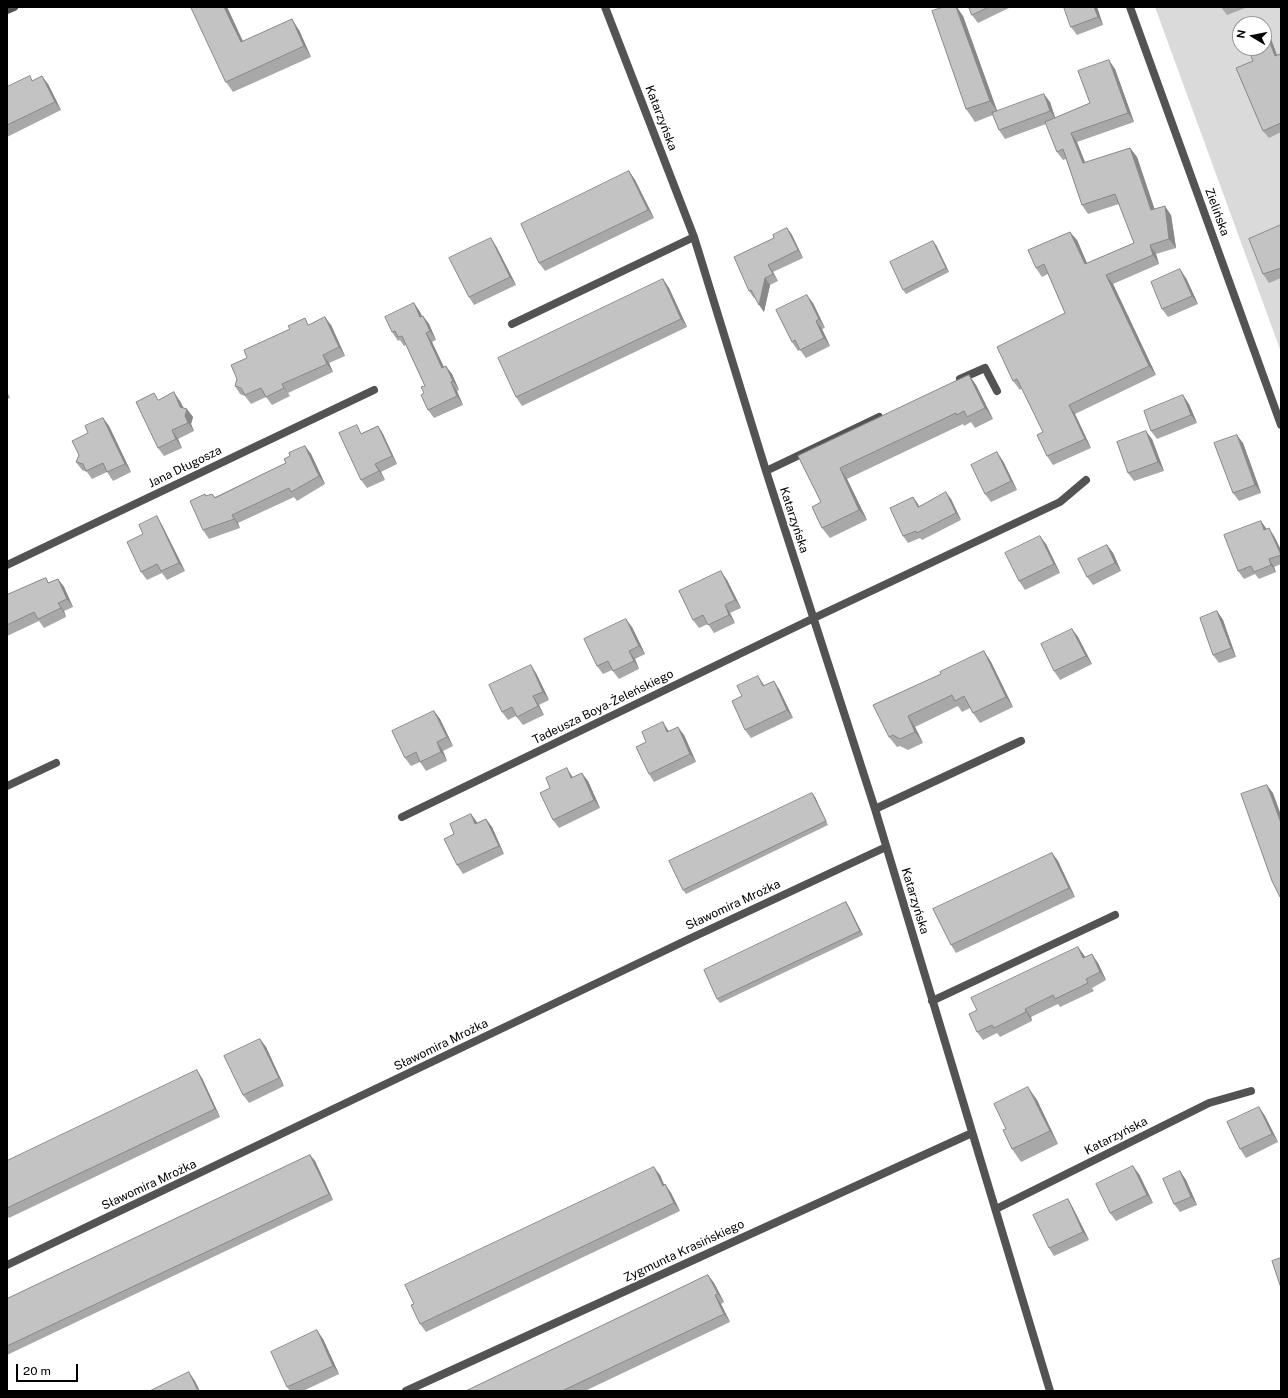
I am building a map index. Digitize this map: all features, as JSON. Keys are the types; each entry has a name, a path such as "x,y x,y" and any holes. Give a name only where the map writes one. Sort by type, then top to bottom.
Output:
{"street":[{"path":"7,10 14,7"},
{"name":"Katarzyńska","path":"605,7 694,238 766,471 875,809 1050,1391"},
{"name":"Zielińska","path":"1130,7 1281,425"},
{"path":"512,324 694,238"},
{"path":"950,384 985,368 997,391"},
{"name":"Jana Długosza","path":"7,565 374,390"},
{"path":"766,471 886,414"},
{"name":"Tadeusza Boya-Żeleńskiego","path":"402,817 814,618 1060,502 1086,480"},
{"path":"875,809 1021,741"},
{"path":"7,786 56,763"},
{"name":"Sławomira Mrożka","path":"7,1265 689,939 886,847"},
{"path":"932,1001 1115,915"},
{"name":"Katarzyńska","path":"996,1209 1209,1102 1251,1091"},
{"name":"Zygmunta Krasińskiego","path":"406,1391 972,1133"}],"shaded area":[{"path":"1155,7 1281,7 1281,352"}],"building":[{"path":"191,7 224,7 241,42 292,19 304,46 226,82"},
{"path":"944,7 956,7 990,101 966,109 932,11"},
{"path":"969,7 989,7 972,15"},
{"path":"1064,7 1094,7 1098,17 1071,27"},
{"path":"1272,48 1275,56 1281,54 1281,123 1263,131 1236,68 1253,61 1251,56 1272,56"},
{"path":"1109,60 1128,113 1071,133 1083,163 1130,148 1151,210 1165,206 1169,239 1150,245 1153,255 1106,275 1149,366 1069,405 1085,439 1047,456 1037,435 1043,432 1017,379 1013,381 997,347 1065,313 1044,264 1036,268 1028,250 1070,232 1085,264 1134,243 1115,194 1082,205 1063,149 1057,152 1045,122 1090,103 1078,71"},
{"path":"30,76 32,81 42,76 55,102 7,125 7,87"},
{"path":"1044,94 1050,111 999,130 992,113"},
{"path":"629,171 648,210 539,263 521,224"},
{"path":"1281,225 1281,268 1263,274 1249,239"},
{"path":"787,228 798,250 768,265 773,274 765,278 759,305 751,290 749,291 734,257 774,238 773,235"},
{"path":"491,238 510,277 469,297 449,258"},
{"path":"933,241 946,268 903,290 890,262"},
{"path":"1180,269 1192,296 1162,309 1151,282"},
{"path":"663,279 681,319 516,397 498,358"},
{"path":"807,295 819,319 816,321 824,338 800,350 795,340 792,342 776,310"},
{"path":"414,303 420,317 423,316 430,331 426,333 442,368 446,366 453,381 451,382 457,396 428,410 421,395 424,393 421,387 425,386 402,336 398,337 395,331 392,332 385,317"},
{"path":"325,317 339,347 323,355 327,364 282,384 284,388 266,397 261,388 245,395 241,388 235,386 237,379 231,365 247,358 244,350 290,329 288,326 305,318 308,325"},
{"path":"969,375 985,408 967,417 964,411 957,415 956,413 840,468 859,510 822,528 812,507 821,502 798,456"},
{"path":"174,392 180,407 187,409 185,416 188,423 172,430 176,439 158,448 136,402 154,393 158,400"},
{"path":"1183,395 1191,415 1151,431 1144,411"},
{"path":"103,418 125,464 107,472 103,463 86,471 83,464 76,462 79,455 72,441 88,433 85,426"},
{"path":"357,425 361,434 378,426 392,456 375,464 379,471 361,480 339,433"},
{"path":"1146,431 1158,462 1128,473 1117,442"},
{"path":"1237,435 1255,485 1233,493 1214,443"},
{"path":"305,446 319,476 291,492 289,488 232,515 234,519 203,530 190,501 205,494 206,496 212,494 215,498 286,463 284,459 290,456 289,453"},
{"path":"997,452 1011,481 985,494 971,465"},
{"path":"946,492 956,513 917,533 916,531 903,536 890,508 913,497 918,507"},
{"path":"157,516 179,563 161,571 157,564 141,572 127,542 143,534 139,525"},
{"path":"1261,521 1264,530 1269,528 1281,555 1269,559 1271,565 1254,572 1251,566 1238,571 1224,535"},
{"path":"1040,536 1054,564 1019,581 1005,553"},
{"path":"1107,545 1115,563 1087,577 1078,559"},
{"path":"721,571 735,600 725,605 729,615 708,625 703,615 693,620 679,591"},
{"path":"46,578 48,583 58,579 67,599 58,603 61,608 38,619 34,612 7,625 7,595"},
{"path":"1217,611 1231,648 1213,655 1200,618"},
{"path":"626,619 639,646 629,651 634,661 613,671 608,661 597,666 584,639"},
{"path":"1072,629 1086,656 1054,671 1041,644"},
{"path":"984,651 1006,697 973,713 964,696 955,701 952,695 908,716 915,732 900,739 893,735 889,737 873,705 941,674 940,672"},
{"path":"531,665 543,692 533,696 538,706 517,717 512,707 502,712 489,685"},
{"path":"758,676 763,686 774,681 787,710 745,730 732,701 742,696 737,686"},
{"path":"434,711 447,737 437,742 441,752 420,762 416,752 405,758 392,731"},
{"path":"663,722 667,732 678,727 690,754 649,774 636,747 646,742 642,732"},
{"path":"567,768 571,778 582,773 594,800 553,820 540,793 550,788 546,778"},
{"path":"1267,785 1281,823 1280,897 1272,881 1241,794"},
{"path":"812,793 826,821 683,890 669,861"},
{"path":"471,814 475,824 486,819 499,846 457,865 444,839 454,834 450,824"},
{"path":"1052,853 1069,888 951,945 933,909"},
{"path":"846,902 860,931 717,999 704,970"},
{"path":"1078,947 1083,958 1092,954 1100,972 1086,979 1088,983 1055,999 1053,995 1025,1009 1026,1012 994,1028 992,1025 977,1032 969,1014 977,1010 971,998"},
{"path":"260,1039 279,1078 243,1095 224,1056"},
{"path":"197,1070 215,1109 7,1208 7,1161"},
{"path":"1028,1087 1050,1131 1012,1149 1003,1130 1006,1129 994,1104"},
{"path":"1259,1107 1272,1134 1240,1149 1227,1122"},
{"path":"310,1155 329,1194 7,1346 7,1299"},
{"path":"1133,1166 1147,1195 1110,1213 1096,1184"},
{"path":"654,1167 663,1186 665,1184 674,1203 420,1324 411,1305 414,1304 405,1285"},
{"path":"1180,1171 1191,1197 1174,1204 1163,1179"},
{"path":"1068,1199 1083,1232 1049,1248 1033,1215"},
{"path":"1281,1258 1281,1288 1272,1261"},
{"path":"708,1275 718,1294 715,1295 724,1314 562,1391 466,1391"},
{"path":"317,1330 333,1366 287,1387 271,1352"},
{"path":"189,1372 198,1391 150,1391"}]}
